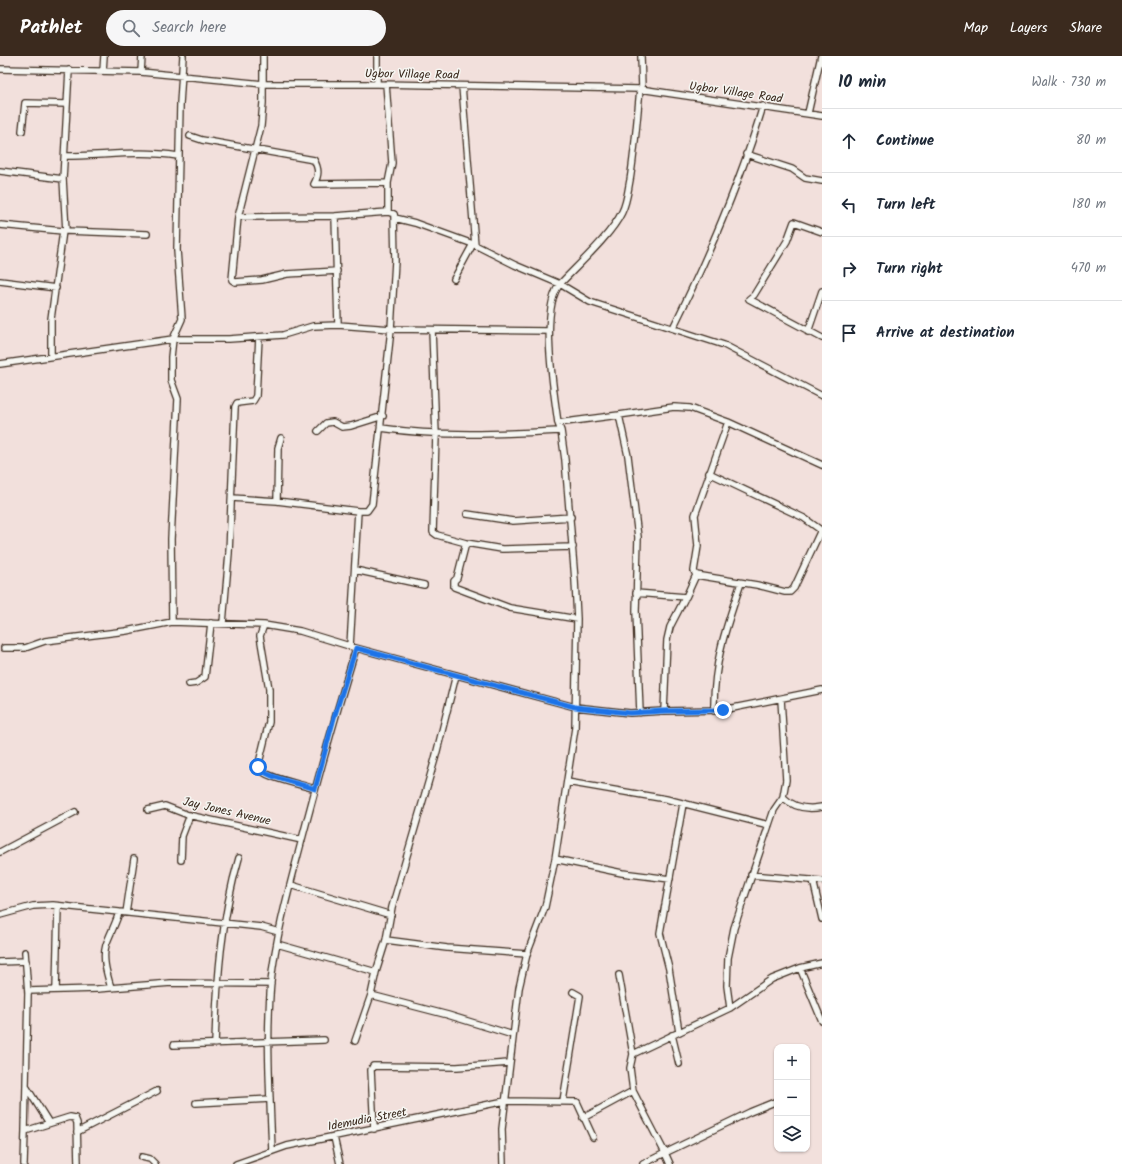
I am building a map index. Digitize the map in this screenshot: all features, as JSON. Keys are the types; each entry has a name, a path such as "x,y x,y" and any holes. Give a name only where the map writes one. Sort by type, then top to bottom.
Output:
{"street":[{"path":"103,71 104,56"},
{"path":"141,72 142,56"},
{"path":"172,622 171,539 178,399 171,380 171,357 173,339 182,319 177,250 178,156 183,56"},
{"path":"263,56 260,126 238,217 232,277 235,282 262,280 287,274 337,271"},
{"path":"378,56 378,84"},
{"path":"503,1164 502,1129 509,1063 520,988 527,954 545,908 555,859 575,728 577,619 571,517 561,431 558,423 550,357 549,331 552,297 560,284 577,268 622,212 627,196 633,159 641,89 642,56"},
{"path":"808,113 821,56"},
{"name":"Ugbor Village Road","path":"0,69 141,72 263,84 386,84 641,89 822,116"},
{"path":"51,356 51,319 64,231 63,179 69,70"},
{"path":"386,84 392,163 388,183 388,212"},
{"path":"454,279 474,244 462,86"},
{"path":"22,131 26,103 67,104"},
{"path":"672,328 715,239 763,106"},
{"path":"190,136 202,140 314,160 318,167 318,175 314,184 388,183"},
{"path":"65,156 130,152 159,153 178,156"},
{"path":"746,154 792,169 805,178 822,180"},
{"path":"0,171 63,179"},
{"path":"238,217 335,216 388,212 394,214 395,218 415,223 474,244 515,266 560,284 590,302 724,345 822,396"},
{"path":"232,498 277,500 358,511 367,511 372,504 383,416 391,329 395,261 394,214"},
{"path":"335,216 338,325"},
{"path":"822,232 794,222 787,241 754,295 749,299 808,332 822,338"},
{"path":"0,225 64,231 147,234"},
{"path":"0,281 56,288"},
{"path":"808,332 822,291"},
{"path":"0,364 173,339 283,335 313,326 338,325 391,329 549,331"},
{"path":"432,330 436,435 433,532 437,535 466,543 502,549 573,547"},
{"path":"223,623 232,498 235,407 237,403 253,400 256,396 259,337"},
{"path":"558,423 674,407 690,408 728,422 822,465"},
{"path":"619,415 628,456 638,537 636,592 640,713"},
{"path":"318,431 326,422 333,422 342,426 351,426 383,416"},
{"path":"664,711 667,640 670,626 685,598 688,596 696,575 694,571 698,546 695,529 695,515 728,422"},
{"path":"381,428 436,435 561,431"},
{"path":"277,500 278,448 281,438"},
{"path":"696,575 741,583 757,584 790,592 794,588 822,530 804,518 709,473"},
{"path":"350,646 358,511"},
{"path":"467,514 513,521 571,517"},
{"path":"466,543 457,578 454,581 454,587 510,608 577,619"},
{"path":"355,570 424,585"},
{"path":"714,711 715,674 724,633 741,583"},
{"path":"636,592 685,598"},
{"path":"4,648 25,648 45,641 132,630 172,622 264,625 300,631 356,648 575,707 640,713 664,711 714,711 822,690"},
{"path":"189,684 196,683 205,677 211,623"},
{"path":"264,625 260,636 269,689 269,722 258,767 262,773 298,782 315,789"},
{"path":"272,1151 270,1099 271,984 279,932 334,718 356,648"},
{"path":"355,1041 371,996 391,915 437,751 456,675"},
{"path":"730,1008 727,986 728,958 734,928 774,810 783,797 786,772 781,699"},
{"path":"567,782 629,792 769,824"},
{"path":"783,797 788,802 799,807 808,809 822,807"},
{"path":"679,1032 669,969 660,933 683,804"},
{"name":"Jay Jones Avenue","path":"148,810 165,806 190,815 302,840"},
{"path":"0,852 75,812"},
{"path":"181,860 182,836 190,815"},
{"path":"215,1044 217,984 223,924 239,858"},
{"path":"126,913 134,859"},
{"path":"555,859 622,873 670,879"},
{"path":"751,875 822,881"},
{"path":"813,880 822,919"},
{"path":"290,885 391,915"},
{"path":"0,915 33,906 58,906 261,927 279,932"},
{"path":"56,990 58,906"},
{"path":"111,988 105,965 105,953 106,944 116,926 119,912"},
{"path":"386,940 527,954"},
{"path":"277,944 376,972"},
{"path":"24,1164 27,1088 28,991 25,952"},
{"path":"0,962 26,960"},
{"path":"633,1054 730,1008 772,979 800,968 822,963"},
{"path":"800,968 822,1021"},
{"path":"619,975 633,1054 630,1068 633,1091 670,1164"},
{"path":"28,991 111,988 171,983 271,984"},
{"path":"573,992 580,996 563,1101 577,1102 593,1137"},
{"path":"371,996 448,1015 513,1035"},
{"path":"672,1035 679,1064"},
{"path":"174,1045 324,1040"},
{"path":"374,1129 373,1066 457,1067 509,1063"},
{"path":"27,1088 49,1123"},
{"path":"77,1132 157,1091"},
{"path":"584,1118 633,1091"},
{"path":"196,1103 270,1099"},
{"name":"Idemudia Street","path":"236,1164 287,1146 505,1101 563,1101"},
{"path":"643,1164 750,1112 774,1102"},
{"path":"25,1131 72,1117 76,1121 78,1164"},
{"path":"334,1137 340,1164"},
{"path":"142,1156 150,1159 155,1164"}],"route":[{"path":"258,767 262,773 298,782 315,789 334,718 356,648 575,707 630,713 723,710"}]}
